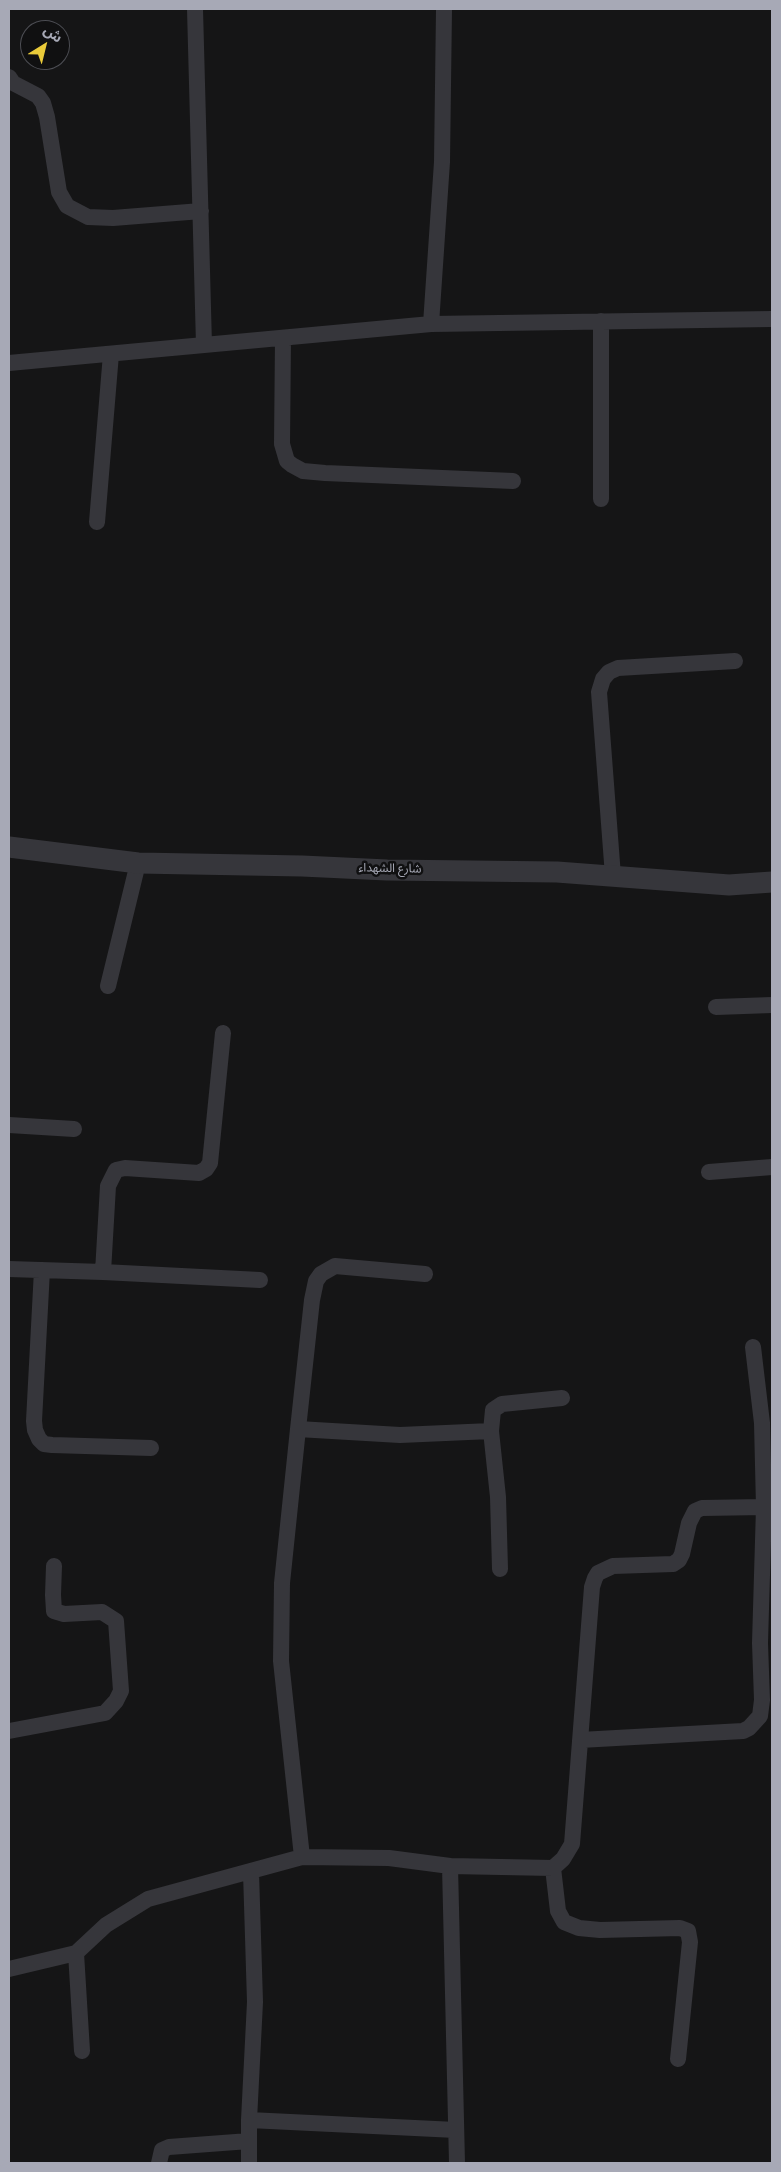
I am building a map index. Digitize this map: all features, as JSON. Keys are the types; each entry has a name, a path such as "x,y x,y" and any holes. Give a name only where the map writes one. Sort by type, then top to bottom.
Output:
{"street":[{"path":"195,9 204,345"},
{"path":"431,324 442,162 444,9"},
{"path":"9,77 14,83 38,96 43,103 59,192 67,206 88,217 113,218 201,212"},
{"path":"9,363 431,324 772,319"},
{"path":"601,321 601,498"},
{"path":"283,338 282,444 287,461 292,465 304,471 325,473 513,481"},
{"path":"97,522 111,354"},
{"path":"613,876 599,692 603,679 609,672 618,668 735,661"},
{"name":"شارع الشهداء","path":"9,847 138,863 387,870 503,871 613,876 729,885 772,882"},
{"path":"108,986 138,863"},
{"path":"716,1007 772,1005"},
{"path":"103,1272 108,1186 116,1170 125,1168 199,1173 206,1169 210,1163 223,1033"},
{"path":"9,1125 74,1129"},
{"path":"709,1172 772,1167"},
{"path":"302,1856 281,1662 282,1583 312,1300 316,1281 320,1274 335,1266 426,1274"},
{"path":"9,1269 260,1280"},
{"path":"42,1270 34,1421 39,1439 44,1444 52,1445 151,1448"},
{"path":"580,1740 743,1731 755,1723 760,1716 762,1700 760,1643 767,1423 753,1347"},
{"path":"500,1569 498,1497 492,1431 493,1410 502,1404 562,1398"},
{"path":"298,1429 400,1434 492,1431"},
{"path":"9,1969 76,1953 106,1925 148,1899 251,1872 302,1856 389,1858 450,1866 553,1868 563,1859 572,1844 592,1587 598,1574 613,1566 673,1564 679,1560 682,1554 689,1523 696,1511 702,1508 764,1507"},
{"path":"9,1731 104,1713 116,1701 120,1691 116,1621 102,1612 64,1614 54,1611 54,1566"},
{"path":"450,1866 457,2163"},
{"path":"553,1868 558,1911 564,1922 579,1928 600,1930 673,1928 688,1931 690,1942 678,2059"},
{"path":"250,2163 249,2120 255,2002 251,1872"},
{"path":"76,1953 82,2051"},
{"path":"249,2120 456,2130"},
{"path":"159,2163 162,2150 169,2147 249,2141"}]}
